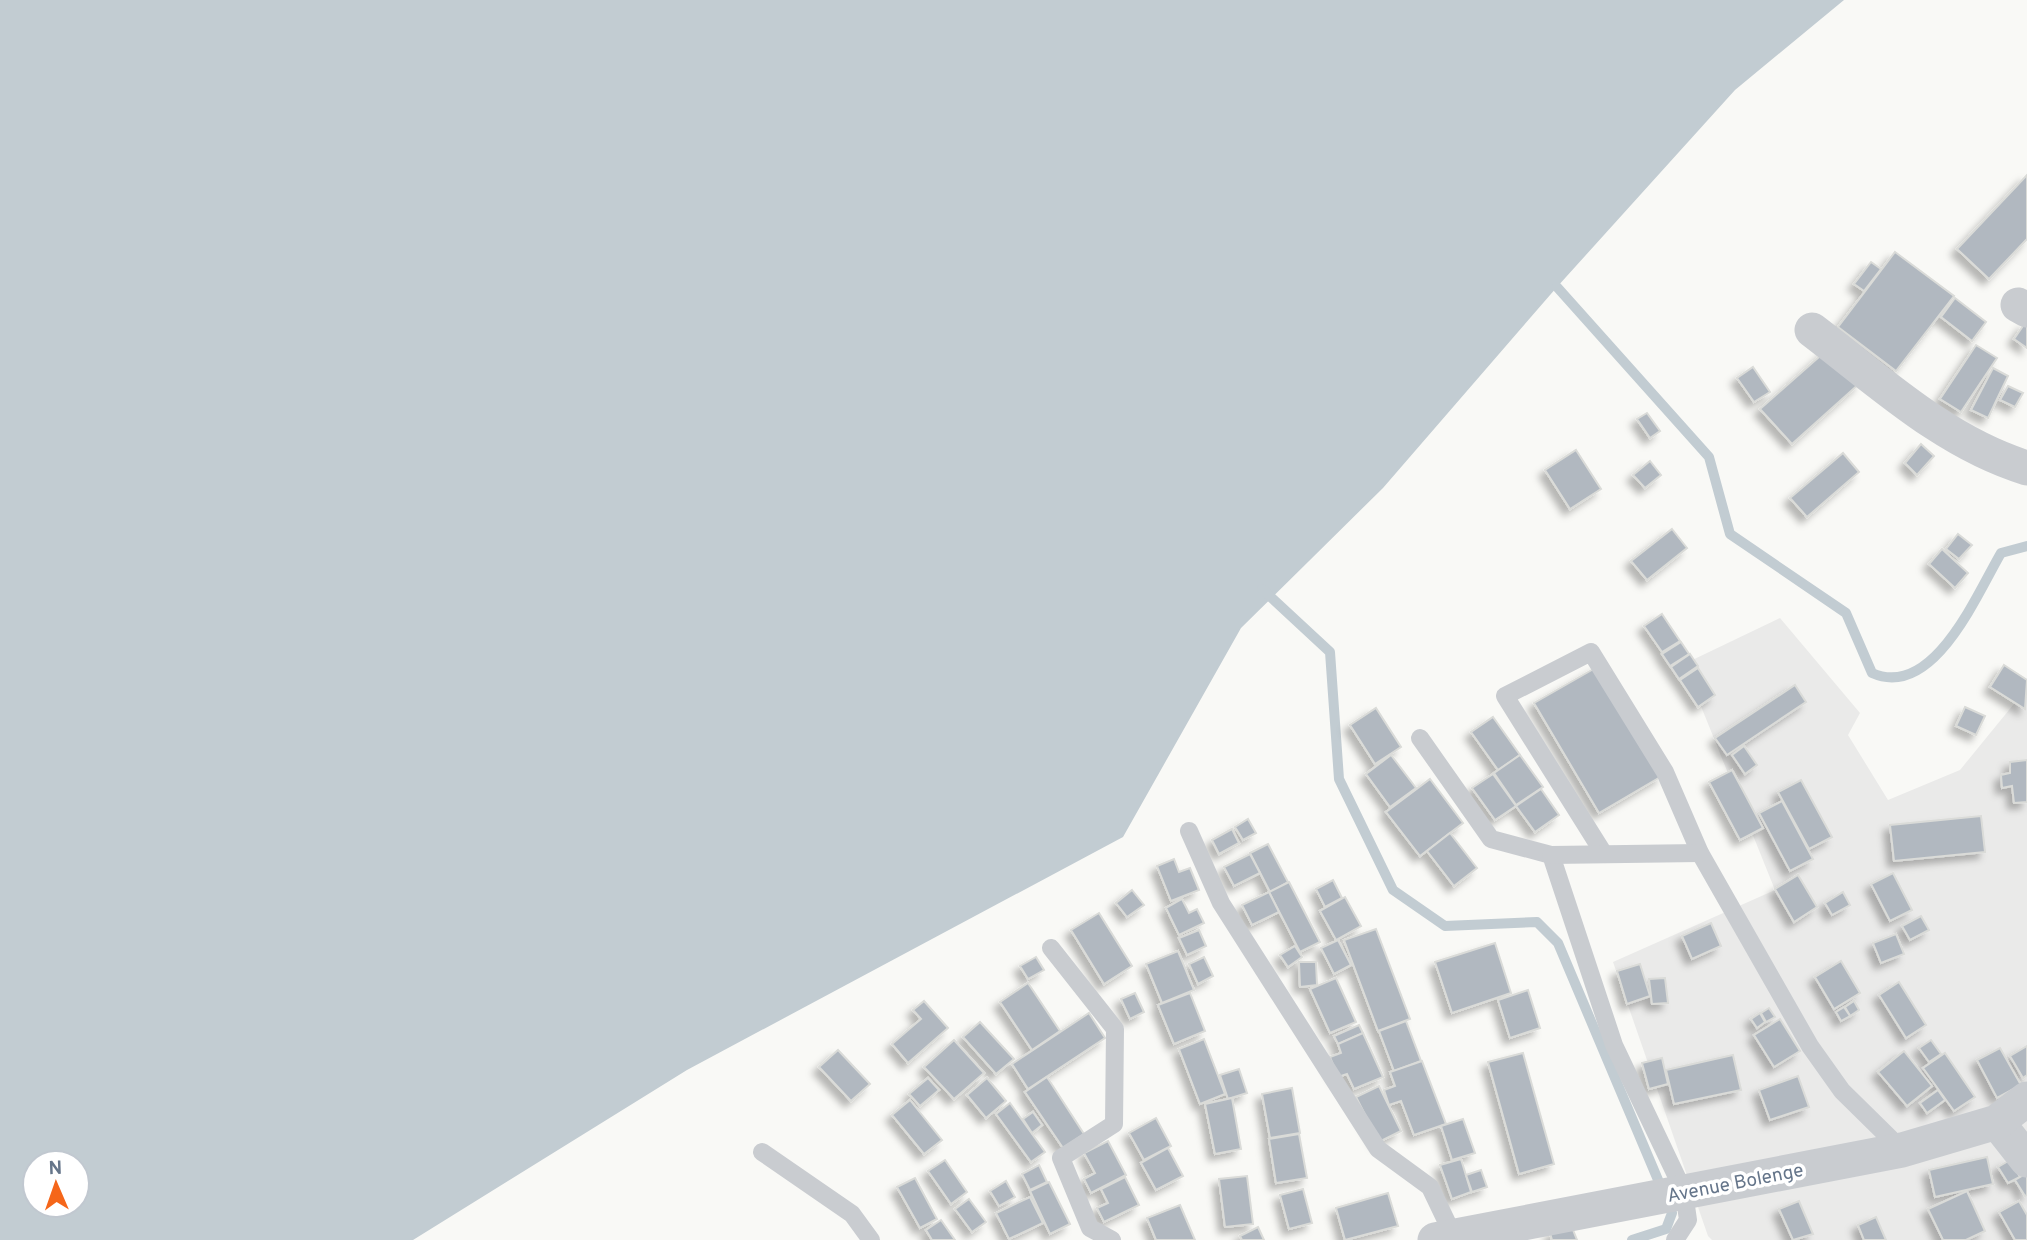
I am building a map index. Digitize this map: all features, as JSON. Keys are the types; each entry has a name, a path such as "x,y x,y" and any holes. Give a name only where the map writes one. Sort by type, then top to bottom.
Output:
{"street":[{"path":"1812,330 1935,424 1992,457 2027,468"},
{"name":"Avenue Bolenge","path":"1444,1238 1902,1150 1997,1122 2027,1099"},
{"path":"1997,1122 2027,1160"}],"lane":[{"path":"1604,854 1505,696 1591,652 1665,772 1700,853 1810,1046 1842,1091 1902,1150"},
{"path":"1420,738 1491,839 1551,855 1700,853"},
{"path":"1189,831 1221,904 1378,1149 1430,1187 1444,1238"},
{"path":"1551,855 1614,1045 1681,1192 1688,1220 1675,1240"},
{"path":"1051,948 1115,1030 1114,1124 1061,1158 1090,1228 1112,1240"},
{"path":"762,1152 852,1214 871,1240"}],"shaded area":[{"path":"0,0 1844,0 1735,90 1557,287 1383,488 1241,628 1123,837 687,1070 413,1240 0,1240"},
{"path":"1780,618 1860,713 1848,735 1888,800 1960,770 2022,694 2027,697 2027,1240 1712,1240 1708,1236 1613,962 1775,890 1684,664"}],"building":[{"path":"2027,175 2027,239 1989,279 1957,249"},
{"path":"1895,252 1954,296 1896,371 1838,327"},
{"path":"1871,262 1881,269 1864,291 1854,284"},
{"path":"1955,298 1986,322 1972,341 1941,317"},
{"path":"2025,323 2027,324 2027,348 2014,339"},
{"path":"1976,345 1997,358 1961,412 1940,399"},
{"path":"1828,349 1860,383 1792,444 1760,409"},
{"path":"1753,367 1770,392 1754,402 1737,378"},
{"path":"1993,368 2008,376 1988,418 1971,410"},
{"path":"2008,386 2023,393 2015,407 2000,400"},
{"path":"1647,413 1660,431 1650,438 1637,419"},
{"path":"1921,444 1934,456 1917,475 1905,463"},
{"path":"1576,450 1601,489 1570,509 1545,470"},
{"path":"1843,453 1859,472 1807,517 1790,498"},
{"path":"1650,461 1661,475 1645,488 1633,475"},
{"path":"1672,529 1687,548 1647,580 1631,561"},
{"path":"1958,534 1972,545 1959,559 1946,549"},
{"path":"1942,549 1968,573 1955,588 1929,564"},
{"path":"1662,614 1680,641 1662,652 1644,626"},
{"path":"1681,642 1689,654 1670,666 1662,654"},
{"path":"1690,654 1698,666 1679,679 1671,667"},
{"path":"2004,665 2027,680 2025,709 1990,687"},
{"path":"1597,667 1662,776 1599,813 1534,703"},
{"path":"1698,668 1715,695 1698,707 1680,680"},
{"path":"1795,685 1806,702 1727,755 1715,738"},
{"path":"1965,707 1985,716 1976,735 1956,726"},
{"path":"1376,708 1401,747 1375,764 1350,725"},
{"path":"1493,717 1520,755 1498,770 1471,732"},
{"path":"1744,746 1757,765 1745,774 1732,755"},
{"path":"1391,755 1416,788 1390,807 1366,774"},
{"path":"1520,755 1543,787 1516,805 1494,773"},
{"path":"2027,760 2027,802 2014,803 2012,786 2002,788 2001,775 2010,773 2010,762"},
{"path":"1732,770 1763,828 1740,840 1709,782"},
{"path":"1493,774 1516,806 1495,820 1472,788"},
{"path":"1430,779 1463,823 1420,856 1386,812"},
{"path":"1801,780 1832,837 1809,849 1778,792"},
{"path":"1541,789 1559,815 1535,832 1516,806"},
{"path":"1782,801 1813,859 1790,871 1759,813"},
{"path":"1981,816 1985,852 1894,861 1890,825"},
{"path":"1248,819 1256,833 1243,840 1235,827"},
{"path":"1232,829 1239,843 1219,854 1212,840"},
{"path":"1450,833 1477,868 1454,886 1427,851"},
{"path":"1268,844 1288,882 1270,892 1250,853"},
{"path":"1250,854 1260,873 1234,886 1224,867"},
{"path":"1174,859 1179,872 1190,868 1199,890 1171,901 1157,866"},
{"path":"1893,873 1912,910 1890,921 1871,884"},
{"path":"1798,875 1817,907 1794,922 1775,889"},
{"path":"1333,880 1342,898 1325,907 1316,889"},
{"path":"1289,882 1320,942 1300,952 1269,892"},
{"path":"1132,890 1144,905 1127,917 1116,903"},
{"path":"1269,892 1279,912 1252,925 1242,905"},
{"path":"1843,892 1850,905 1832,915 1825,903"},
{"path":"1345,897 1361,926 1336,940 1320,911"},
{"path":"1182,899 1189,913 1197,909 1204,923 1179,935 1166,908"},
{"path":"1099,913 1132,966 1104,984 1071,930"},
{"path":"1921,916 1929,930 1910,940 1902,926"},
{"path":"1711,923 1721,946 1692,959 1682,936"},
{"path":"1376,929 1410,1019 1378,1031 1344,940"},
{"path":"1199,930 1206,946 1187,955 1179,938"},
{"path":"1896,934 1904,954 1881,963 1873,943"},
{"path":"1338,940 1351,965 1334,974 1321,948"},
{"path":"1495,943 1511,993 1452,1013 1435,962"},
{"path":"1295,946 1302,957 1288,967 1280,955"},
{"path":"1178,951 1194,990 1162,1003 1146,964"},
{"path":"1036,957 1044,970 1028,979 1020,966"},
{"path":"1204,957 1213,976 1198,984 1189,964"},
{"path":"1841,961 1860,993 1834,1009 1815,977"},
{"path":"1299,962 1316,962 1317,985 1300,987"},
{"path":"1640,964 1650,996 1627,1004 1617,971"},
{"path":"1336,978 1356,1022 1330,1033 1310,989"},
{"path":"1665,978 1668,1003 1652,1004 1649,979"},
{"path":"1899,982 1926,1025 1906,1038 1879,995"},
{"path":"1028,983 1060,1031 1032,1050 1000,1002"},
{"path":"1528,990 1540,1028 1510,1038 1498,1000"},
{"path":"1135,993 1144,1012 1130,1019 1121,999"},
{"path":"1190,993 1205,1031 1174,1044 1158,1005"},
{"path":"924,1001 948,1028 908,1063 892,1044 921,1019 913,1010"},
{"path":"1854,1001 1859,1010 1850,1016 1845,1007"},
{"path":"1844,1007 1850,1016 1841,1021 1836,1012"},
{"path":"1769,1008 1775,1017 1766,1022 1761,1013"},
{"path":"1089,1013 1105,1038 1028,1089 1012,1064"},
{"path":"1760,1013 1765,1022 1757,1028 1751,1019"},
{"path":"1780,1019 1800,1051 1774,1067 1754,1035"},
{"path":"1406,1021 1421,1061 1394,1071 1379,1031"},
{"path":"980,1022 1014,1059 996,1074 963,1037"},
{"path":"1359,1025 1363,1033 1338,1044 1334,1036"},
{"path":"1363,1033 1383,1077 1354,1089 1347,1074 1338,1077 1330,1057 1341,1053 1338,1044"},
{"path":"1204,1039 1225,1094 1200,1104 1179,1049"},
{"path":"954,1040 984,1073 954,1099 924,1067"},
{"path":"1931,1040 1941,1054 1929,1062 1919,1048"},
{"path":"2027,1046 2027,1075 2023,1078 2010,1056"},
{"path":"2000,1048 2021,1085 1997,1098 1977,1060"},
{"path":"838,1050 870,1084 851,1101 819,1067"},
{"path":"1904,1051 1932,1086 1907,1106 1878,1072"},
{"path":"1523,1053 1554,1164 1519,1174 1488,1062"},
{"path":"1945,1053 1975,1097 1954,1111 1923,1068"},
{"path":"1733,1055 1741,1090 1674,1104 1666,1070"},
{"path":"1662,1058 1668,1084 1649,1089 1642,1063"},
{"path":"1422,1061 1446,1124 1414,1135 1401,1101 1389,1105 1384,1090 1395,1086 1390,1072"},
{"path":"1239,1069 1247,1093 1228,1099 1220,1075"},
{"path":"1798,1076 1809,1107 1770,1120 1759,1090"},
{"path":"1047,1077 1084,1134 1063,1148 1025,1092"},
{"path":"928,1078 939,1090 920,1106 909,1094"},
{"path":"987,1078 1006,1101 986,1118 967,1095"},
{"path":"1379,1086 1401,1131 1379,1142 1356,1097"},
{"path":"1292,1088 1300,1133 1270,1138 1262,1094"},
{"path":"1938,1090 1945,1100 1927,1113 1920,1103"},
{"path":"1232,1098 1241,1149 1215,1154 1205,1104"},
{"path":"910,1100 942,1140 924,1154 892,1115"},
{"path":"1010,1103 1045,1152 1031,1162 996,1114"},
{"path":"1033,1112 1042,1125 1032,1133 1023,1119"},
{"path":"1156,1118 1171,1146 1144,1160 1129,1133"},
{"path":"1463,1119 1475,1153 1452,1160 1441,1126"},
{"path":"1299,1134 1307,1178 1276,1183 1269,1139"},
{"path":"1108,1141 1126,1175 1091,1193 1084,1179 1095,1173 1084,1153"},
{"path":"1168,1148 1183,1176 1156,1190 1141,1163"},
{"path":"1987,1157 1993,1184 1935,1197 1929,1170"},
{"path":"1461,1159 1471,1192 1452,1199 1440,1165"},
{"path":"945,1160 967,1192 951,1204 928,1171"},
{"path":"2010,1160 2020,1177 2008,1183 1998,1167"},
{"path":"1039,1165 1047,1182 1030,1190 1022,1174"},
{"path":"1481,1170 1487,1187 1472,1192 1466,1175"},
{"path":"2027,1173 2027,1195 2025,1196 2015,1180"},
{"path":"1247,1176 1253,1224 1225,1227 1219,1179"},
{"path":"1125,1177 1139,1205 1104,1222 1097,1208 1108,1203 1101,1189"},
{"path":"915,1178 937,1219 920,1228 897,1187"},
{"path":"1006,1181 1015,1197 999,1206 990,1191"},
{"path":"1049,1182 1070,1224 1050,1234 1030,1191"},
{"path":"1303,1189 1312,1223 1289,1229 1280,1195"},
{"path":"1967,1191 1985,1231 1966,1240 1943,1240 1928,1209"},
{"path":"1388,1193 1398,1226 1345,1240 1336,1208"},
{"path":"1030,1197 1043,1223 1009,1239 996,1213"},
{"path":"969,1199 986,1222 972,1232 955,1209"},
{"path":"1799,1201 1813,1234 1793,1240 1779,1209"},
{"path":"2019,1201 2027,1215 2027,1240 2015,1240 1999,1212"},
{"path":"1180,1205 1195,1240 1156,1240 1147,1218"},
{"path":"1876,1217 1886,1240 1864,1240 1858,1225"},
{"path":"941,1220 955,1240 932,1240 926,1230"},
{"path":"1571,1225 1577,1240 1552,1240 1550,1233"},
{"path":"1258,1227 1264,1240 1242,1240 1240,1236"}],"waterway":[{"path":"1557,287 1709,457 1730,534 1846,613 1872,673 1894,677 1914,672 1933,658 1965,617 2001,553 2027,546"},
{"path":"1262,589 1330,652 1339,779 1393,890 1445,926 1537,922 1558,943 1672,1213 1666,1229 1632,1240"}]}
